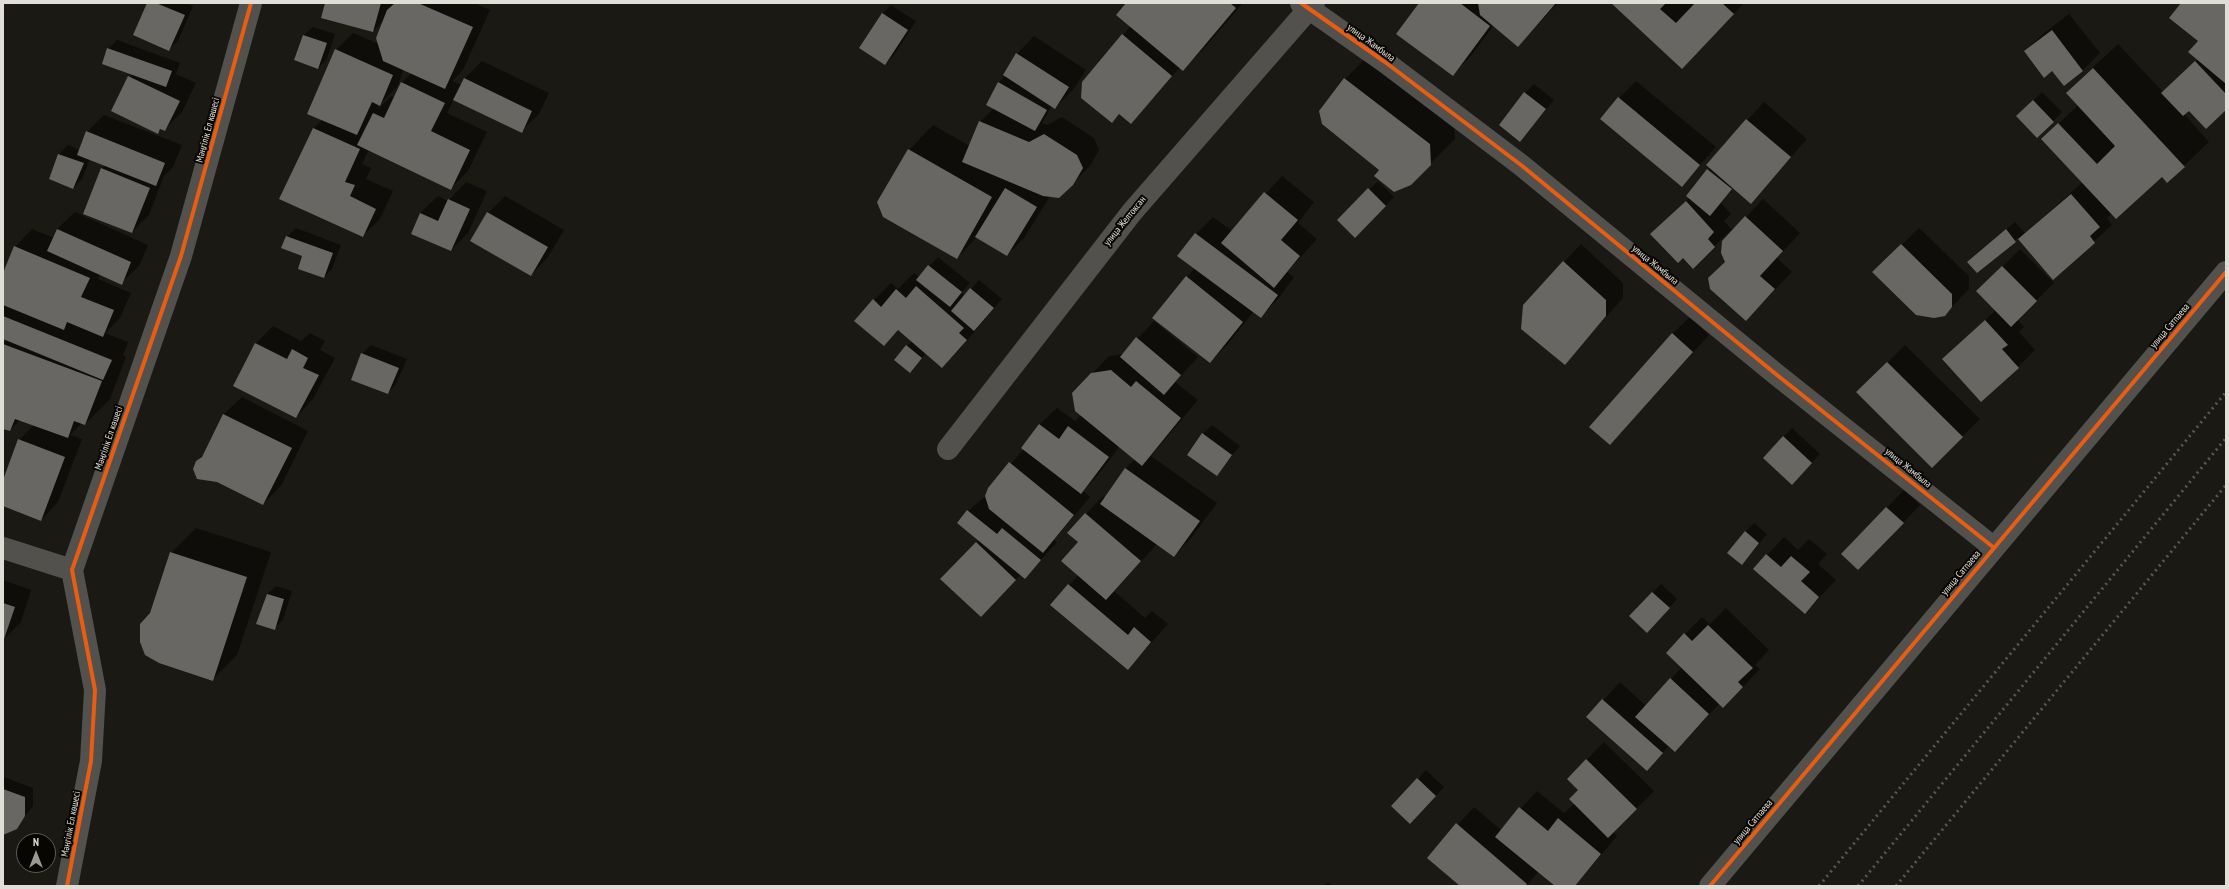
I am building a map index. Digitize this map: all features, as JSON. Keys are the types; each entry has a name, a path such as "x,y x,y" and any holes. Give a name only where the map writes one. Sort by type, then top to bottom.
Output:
{"street":[{"name":"Мәңгілік Ел көшесі","path":"67,886 91,761 95,690 72,570 181,256 251,3"},
{"name":"улица Желтоксан","path":"948,449 1132,212 1308,5"},
{"name":"улица Жамбыла","path":"1308,5 1521,165 1777,374 1993,546"},
{"name":"улица Сатпаева","path":"1710,886 1993,546 2226,272"},
{"path":"3,548 72,570"}],"building":[{"path":"147,3 156,3 185,15 169,51 133,35"},
{"path":"325,3 381,3 373,32 321,18"},
{"path":"395,3 418,3 473,27 445,89 383,61 376,38 387,10"},
{"path":"1126,3 1230,3 1236,8 1183,71 1116,15"},
{"path":"1419,3 1460,3 1490,26 1453,76 1396,34"},
{"path":"1478,3 1556,3 1518,47 1480,15"},
{"path":"1611,3 1666,3 1660,9 1676,23 1695,3 1722,3 1734,14 1682,69"},
{"path":"2181,3 2226,3 2226,84 2188,52 2198,41 2169,18"},
{"path":"882,13 908,30 885,65 859,48"},
{"path":"2052,30 2083,71 2064,86 2052,71 2044,78 2024,51"},
{"path":"1122,34 1172,76 1131,124 1119,114 1112,123 1081,98 1082,82"},
{"path":"303,35 327,43 318,69 294,60"},
{"path":"107,48 172,71 166,87 102,64"},
{"path":"335,49 393,75 380,106 372,102 357,135 307,114"},
{"path":"1016,53 1069,87 1055,109 1003,75"},
{"path":"2195,61 2226,94 2226,110 2206,129 2189,111 2183,116 2161,93"},
{"path":"2093,68 2185,167 2167,183 2162,177 2116,219 2041,139 2058,123 2097,164 2115,146 2066,93"},
{"path":"128,76 180,101 165,131 160,129 158,134 111,111"},
{"path":"464,78 532,111 522,133 453,100"},
{"path":"1344,78 1430,144 1431,165 1411,185 1394,192 1374,176 1379,170 1322,124 1319,111"},
{"path":"401,82 445,103 431,131 470,150 451,190 357,145 373,113 384,118"},
{"path":"998,82 1047,110 1035,131 986,105"},
{"path":"1524,92 1546,109 1520,142 1499,125"},
{"path":"1618,97 1700,165 1682,187 1600,119"},
{"path":"2033,100 2054,122 2037,138 2016,116"},
{"path":"1746,119 1791,157 1751,204 1706,165"},
{"path":"979,121 1029,142 1044,134 1077,155 1083,168 1073,185 1059,198 1043,196 962,162"},
{"path":"313,128 360,149 345,182 355,185 350,196 376,209 363,237 279,199"},
{"path":"86,131 165,163 156,186 77,155"},
{"path":"908,149 992,197 957,259 883,217 877,202"},
{"path":"58,154 84,163 73,189 49,179"},
{"path":"101,168 150,188 132,233 83,214"},
{"path":"1707,169 1732,189 1710,216 1686,196"},
{"path":"1005,188 1037,207 1007,256 975,237"},
{"path":"1368,188 1386,206 1355,238 1337,220"},
{"path":"1264,192 1298,220 1281,240 1300,256 1274,288 1221,243"},
{"path":"2071,194 2100,227 2090,236 2095,243 2053,280 2018,239"},
{"path":"448,199 470,209 451,251 411,234 420,213 438,221"},
{"path":"1686,201 1714,232 1708,239 1715,247 1693,269 1683,258 1678,263 1650,234"},
{"path":"487,212 548,247 531,276 470,241"},
{"path":"1745,216 1783,251 1760,276 1775,289 1746,321 1710,289 1708,278 1725,262 1721,253 1722,241"},
{"path":"57,229 131,262 122,285 47,251"},
{"path":"2006,229 2016,242 1977,273 1967,262"},
{"path":"1195,233 1278,295 1261,318 1177,256"},
{"path":"286,236 333,253 324,278 298,269 302,256 281,248"},
{"path":"1901,244 1952,294 1952,307 1945,316 1934,318 1916,315 1872,272"},
{"path":"14,246 90,278 81,297 114,310 103,337 67,322 64,330 3,305 3,273"},
{"path":"1563,261 1606,300 1606,316 1565,365 1521,329 1523,305"},
{"path":"928,265 962,292 950,307 916,280"},
{"path":"2002,266 2037,301 2011,327 1976,291"},
{"path":"1186,276 1243,322 1210,363 1152,318"},
{"path":"916,286 964,328 959,333 967,340 942,368 898,330 884,346 854,321 873,299 881,307 896,289 906,298"},
{"path":"970,288 994,308 974,331 951,311"},
{"path":"3,316 112,360 103,380 3,339"},
{"path":"1985,320 2008,345 2002,349 2019,368 1981,402 1942,359"},
{"path":"1672,333 1693,352 1610,445 1589,427"},
{"path":"1136,337 1181,375 1164,395 1120,357"},
{"path":"255,343 287,359 292,349 308,358 303,368 319,375 296,418 233,386"},
{"path":"3,344 102,381 85,425 74,421 68,438 15,419 10,431 3,429"},
{"path":"906,345 922,358 910,373 894,360"},
{"path":"361,353 399,368 388,394 351,380"},
{"path":"1887,362 1963,437 1932,468 1856,392"},
{"path":"1111,370 1131,387 1136,381 1181,418 1142,466 1075,411 1072,393 1091,373"},
{"path":"223,414 292,448 263,505 217,482 197,479 193,469 196,461 202,457"},
{"path":"1039,424 1059,439 1068,426 1109,457 1081,494 1021,448"},
{"path":"1202,433 1232,455 1217,476 1187,455"},
{"path":"1783,436 1812,463 1792,485 1763,458"},
{"path":"18,439 65,457 41,521 3,506 3,480"},
{"path":"1009,462 1074,515 1043,553 989,509 985,496 988,488"},
{"path":"1125,468 1200,521 1174,557 1100,504"},
{"path":"1886,507 1904,523 1858,570 1841,554"},
{"path":"967,510 997,534 1002,528 1041,560 1025,579 957,523"},
{"path":"1085,513 1141,561 1106,600 1061,561 1078,542 1067,533"},
{"path":"1745,531 1759,543 1742,565 1727,553"},
{"path":"976,542 1016,580 981,617 940,579"},
{"path":"170,552 247,577 213,681 159,663 145,655 140,642 140,624 150,613"},
{"path":"1766,554 1781,567 1791,556 1810,572 1801,581 1819,597 1805,614 1753,569"},
{"path":"1068,584 1128,635 1134,627 1151,642 1128,670 1050,605"},
{"path":"1652,592 1670,608 1647,633 1629,616"},
{"path":"267,594 284,599 275,630 256,624"},
{"path":"3,603 15,607 3,642"},
{"path":"1708,625 1753,668 1738,682 1743,687 1723,708 1666,653 1684,633 1692,641"},
{"path":"1670,678 1709,714 1675,752 1635,717"},
{"path":"1602,699 1663,753 1647,771 1586,717"},
{"path":"1586,759 1637,809 1608,838 1569,799 1578,790 1567,779"},
{"path":"1417,778 1436,796 1410,824 1391,806"},
{"path":"3,789 25,797 25,816 17,829 3,835"},
{"path":"1519,807 1548,831 1558,818 1601,854 1575,886 1555,886 1495,837"},
{"path":"1456,823 1527,884 1525,886 1460,886 1427,858"}],"railway":[{"path":"1819,886 2226,392"},
{"path":"1858,886 2226,438"},
{"path":"1896,886 2226,485"}],"cycle path":[{"path":"67,886 91,761 95,690 72,570 181,256 251,3"},
{"path":"1301,3 1385,62 1521,165 1777,375 1993,547"},
{"path":"1710,886 2226,272"}]}
